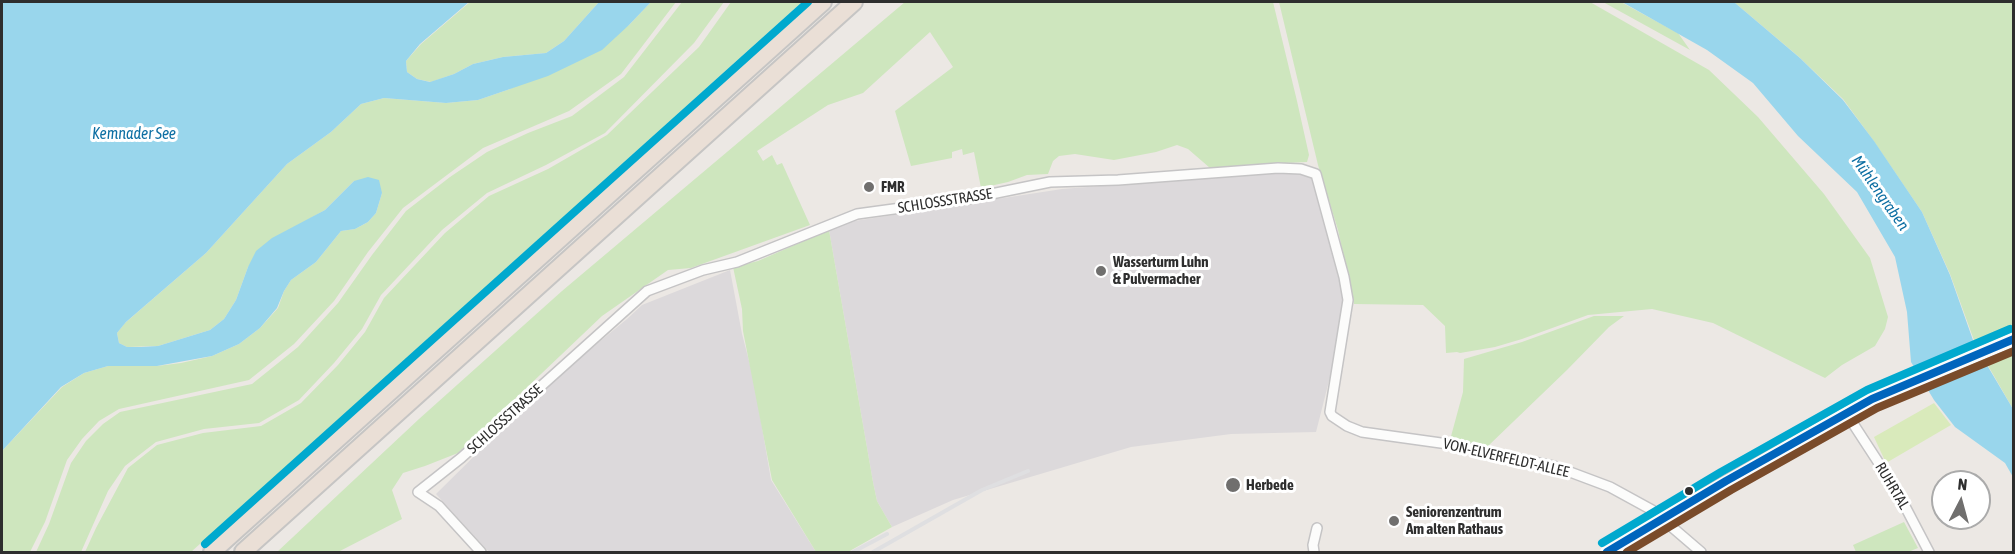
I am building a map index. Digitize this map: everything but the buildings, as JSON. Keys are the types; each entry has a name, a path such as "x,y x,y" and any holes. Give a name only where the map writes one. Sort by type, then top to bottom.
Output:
{"highway":[{"path":"212,552 823,2"},
{"path":"243,552 854,2"}],"main road":[{"path":"1607,552 1811,433 1890,390 2013,339"}],"street":[{"name":"SCHLOSSSTRASSE","path":"481,552 439,506 418,492 461,458 647,291 703,270 779,247 857,214 967,199 1050,182 1118,180 1278,168 1301,168 1316,174 1333,233 1348,300 1330,412"},
{"name":"VON-ELVERFELDT-ALLEE","path":"1330,412 1332,416 1347,426 1362,432 1489,451 1554,466 1610,487 1652,510 1701,552"},
{"name":"RUHRTAL","path":"1852,422 1897,491 1929,552"},
{"path":"1314,552 1313,545 1317,528"}],"shaded area":[{"path":"1302,170 1312,177 1342,292 1344,322 1316,432 1231,434 1131,447 953,500 892,527 877,501 829,230 848,222 1062,189"},
{"path":"730,270 742,334 754,380 771,480 816,552 489,552 436,494 541,390 642,305"}],"green space":[{"path":"470,2 599,2 564,41 546,53 503,57 473,64 431,82 417,79 407,72 406,61 421,44"},
{"path":"651,2 676,2 621,74 569,111 483,148 403,208 368,252 334,301 294,344 249,380 119,409 99,421 67,460 45,522 30,552 2,552 2,451 62,387 84,373 108,366 157,366 181,363 212,356 239,344 260,328 278,308 291,280 316,262 341,231 355,229 368,222 376,213 382,193 354,181 325,210 309,219 248,267 236,300 224,319 210,330 158,346 127,347 119,343 117,333 125,323 206,253 287,164 331,132 361,104 384,98 446,103 478,100 510,89 629,25"},
{"path":"682,2 724,2 694,43 605,133 487,193 442,230 381,295 362,329 299,400 259,423 204,429 156,442 125,466 108,491 81,552 36,552 49,524 71,463 86,441 103,424 120,412 252,384 298,347 338,303 406,211 487,152 572,116 624,77"},
{"path":"731,2 802,2 191,552 85,552 128,468 157,445 203,433 261,426 301,403 338,365 365,332 384,298 445,233 489,196 548,169 607,135 699,47"},
{"path":"905,2 1273,2 1309,155 1307,162 1218,170 1210,168 1188,149 1177,145 1156,152 1114,160 1075,154 1059,156 1053,161 1048,174 1027,175 981,188 974,152 963,155 962,149 952,152 952,158 911,166 895,111 953,67 930,32 863,93 828,105 757,151 763,161 772,155 777,165 782,163 810,225 691,268 668,270 602,316 458,453 403,473 392,490 402,519 338,552 277,552 419,419 562,291"},
{"path":"1279,2 1590,2 1709,70 1758,117 1824,194 1870,258 1888,317 1885,329 1875,346 1825,378 1713,323 1652,309 1588,315 1495,347 1446,353 1445,326 1423,305 1354,304 1338,230 1318,165"},
{"path":"1603,2 1621,2 1678,33 1690,50"},
{"path":"1734,2 2013,2 2013,409 1975,343 1950,274 1922,212 1873,140 1843,99 1799,57"},
{"path":"829,230 877,501 892,527 848,552 816,552 772,480 733,267 758,261"},
{"path":"1594,316 1624,316 1609,327 1487,447 1450,440 1463,392 1464,359 1522,342"},
{"path":"1934,403 1951,425 1886,463 1874,437"},
{"path":"1904,522 1918,548 1908,552 1856,552 1853,545"}],"water":[{"name":"Kemnader See","path":"2,2 469,2 420,44 406,61 407,72 417,79 430,82 454,74 473,64 503,57 546,53 564,41 599,2 651,2 602,50 548,76 478,100 446,103 384,98 361,104 331,132 287,164 206,253 126,322 117,333 119,343 127,347 141,347 158,346 210,330 224,319 236,300 256,251 272,238 325,210 354,181 368,177 379,180 382,193 376,213 368,222 355,229 341,231 316,262 291,280 277,308 260,328 239,344 212,356 157,366 108,366 84,373 61,387 2,451"},
{"name":"Mühlengraben","path":"1622,2 1734,2 1800,58 1843,100 1922,212 1950,275 1974,343 2013,409 2013,477 2005,463 1955,427 1934,400 1911,362 1907,312 1895,257 1857,192 1798,136 1753,83 1707,50"}],"pier":[{"path":"1977,342 1988,361 1923,388 1911,368"}],"railway":[{"path":"873,552 982,490 1028,471"},
{"path":"853,552 887,534"}],"transit line":[{"path":"205,544 808,2"},
{"path":"1602,543 1721,472 1867,390 2010,329"},
{"path":"1607,552 1726,481 1872,399 2014,339"},
{"path":"1627,552 1731,490 1877,408 2014,351"}],"place":[{"name":"FMR","path":"869,187"},
{"name":"Wasserturm Luhn & Pulvermacher","path":"1101,271"},
{"name":"Herbede","path":"1233,485"},
{"name":"Seniorenzentrum Am alten Rathaus","path":"1394,521"}]}
